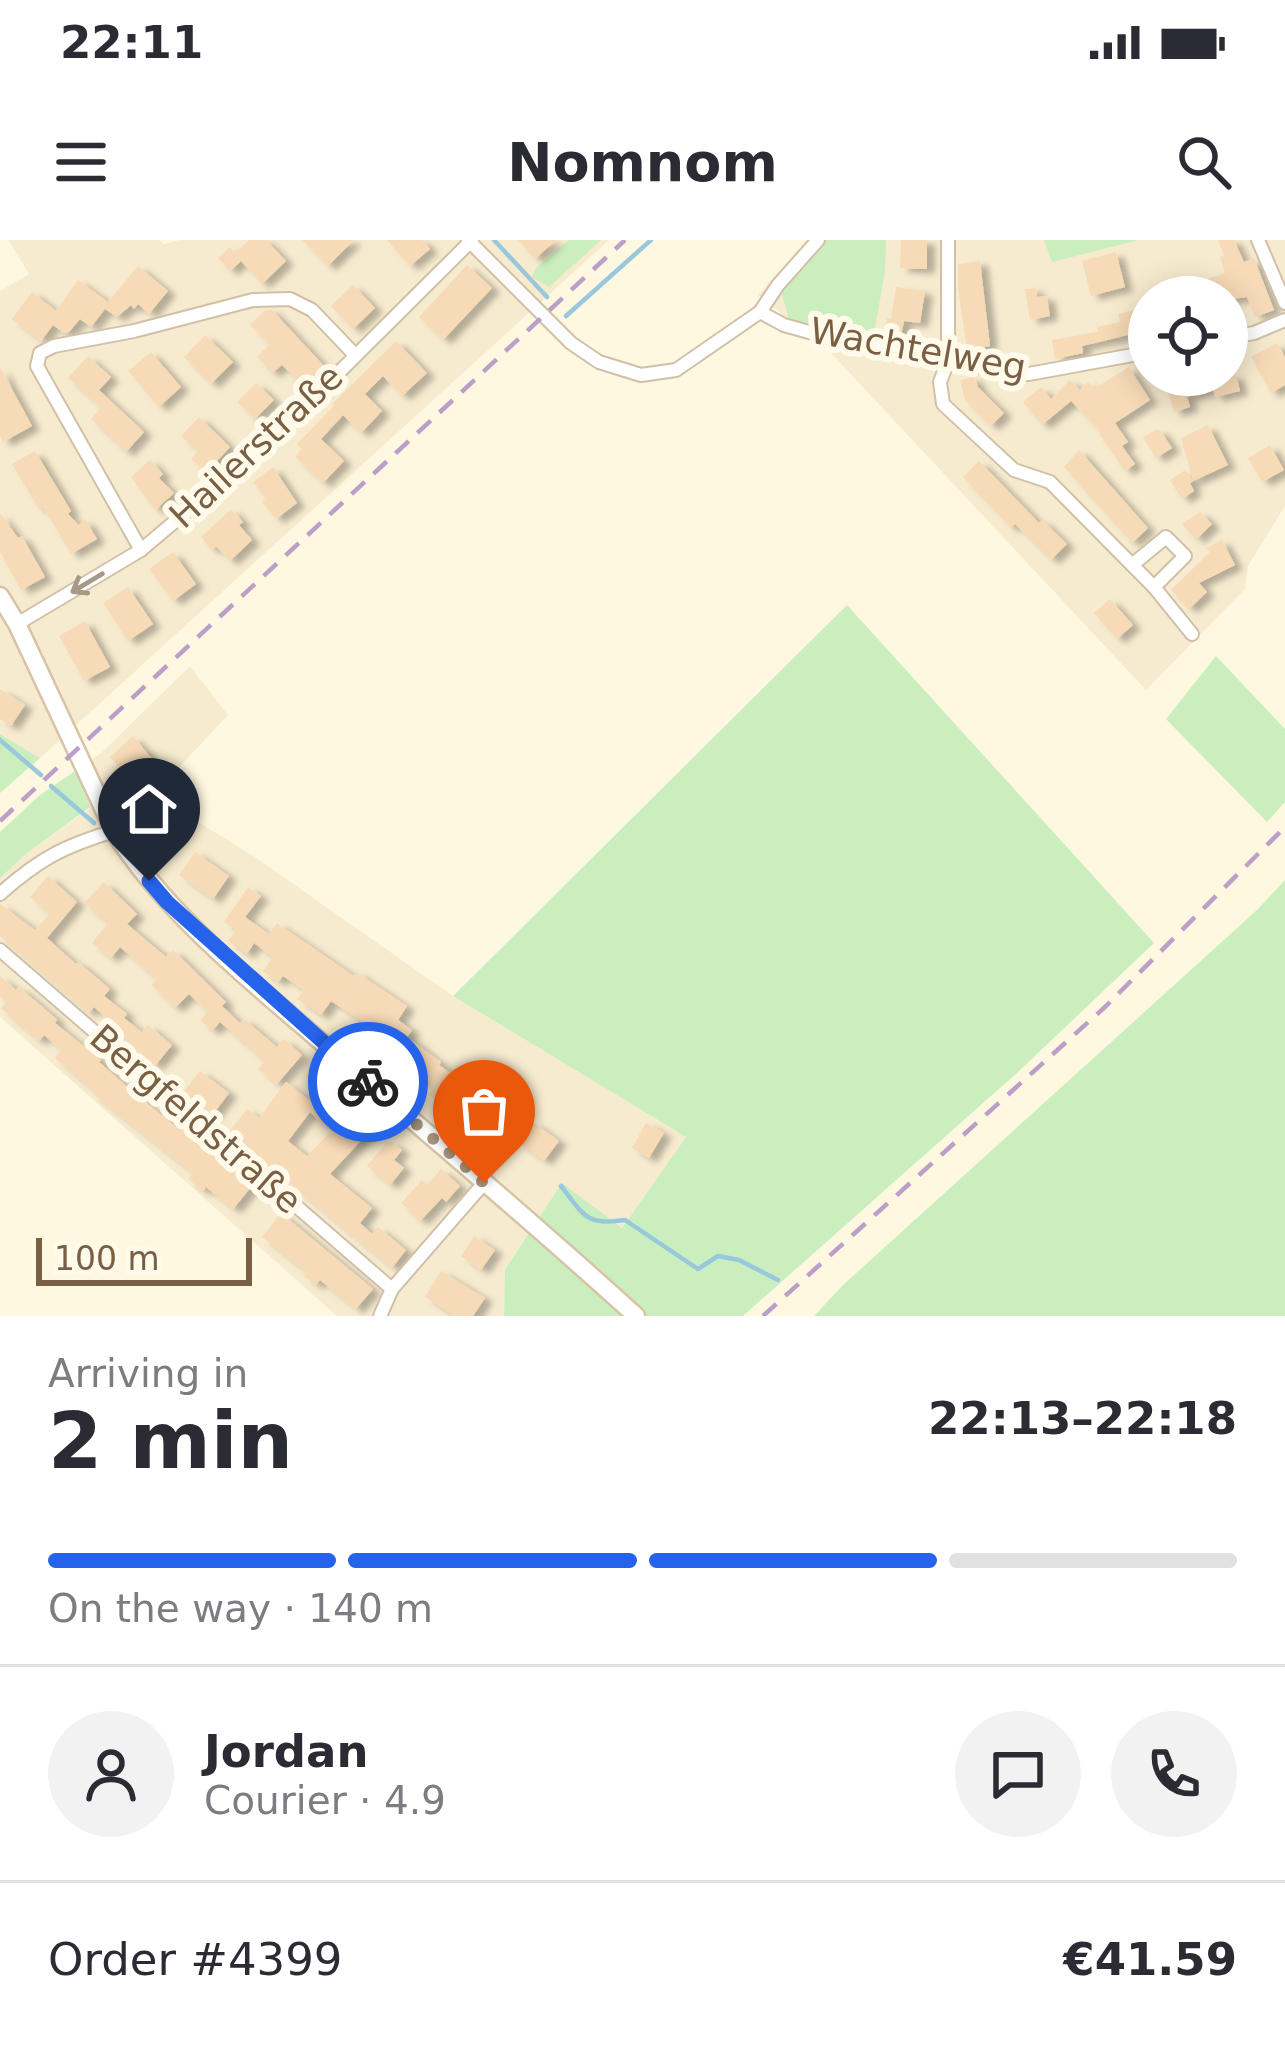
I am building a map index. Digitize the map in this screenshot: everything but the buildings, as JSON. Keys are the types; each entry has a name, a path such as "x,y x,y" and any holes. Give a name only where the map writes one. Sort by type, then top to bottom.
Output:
{"street":[{"path":"470,241 571,343 599,362 641,375 676,370 760,312 818,240"},
{"path":"948,240 948,361 940,382 944,404 1014,470 1050,482 1154,587 1192,634"},
{"path":"1258,240 1285,303"},
{"name":"Hailerstraße","path":"17,624 141,550 268,442 470,241"},
{"path":"141,550 37,365 40,353 253,300 290,299 312,310 355,355"},
{"name":"Wachtelweg","path":"760,312 784,325 823,336 1029,374 1128,356"},
{"path":"1248,334 1285,320"},
{"path":"1132,566 1166,537 1185,556 1154,587"},
{"path":"0,596 114,831 167,902 635,1316"},
{"path":"0,895 30,867 78,842 114,831"},
{"name":"Bergfeldstraße","path":"0,950 392,1289"},
{"path":"380,1316 392,1289 484,1183"}],"shaded area":[{"path":"8,240 160,240 163,244 180,240 609,240 40,758 0,734 0,291 29,274"},
{"path":"808,240 1044,240 1053,261 1139,240 1285,240 1285,506 1248,566 1245,589 1146,690 830,352 758,295"},
{"path":"190,666 228,715 158,790 453,996 686,1137 622,1228 562,1184 505,1268 504,1316 337,1316 0,1017 0,878 90,808 75,771 101,753"}],"green space":[{"path":"569,240 601,240 549,287 532,277 536,268"},
{"path":"826,240 886,240 874,334 789,320 781,291"},
{"path":"1044,240 1139,240 1052,262"},
{"path":"847,605 1154,943 1019,1071 743,1316 504,1316 505,1269 562,1183 622,1228 686,1137 453,996"},
{"path":"1216,656 1285,729 1285,802 1267,822 1166,719"},
{"path":"0,734 40,758 0,793"},
{"path":"75,771 90,807 0,878 0,832"},
{"path":"1285,880 1285,1316 814,1316 843,1285"}],"waterway":[{"path":"494,240 547,297"},
{"path":"566,316 651,240"},
{"path":"0,740 41,775"},
{"path":"51,786 94,823"},
{"path":"561,1186 593,1220 625,1220 698,1269 718,1256 739,1260 778,1280"}],"railway":[{"path":"0,821 625,240"},
{"path":"763,1316 1105,1007 1285,827"}],"way so far":[{"path":"368,1082 484,1183"}],"route":[{"path":"149,881 368,1082"}]}
